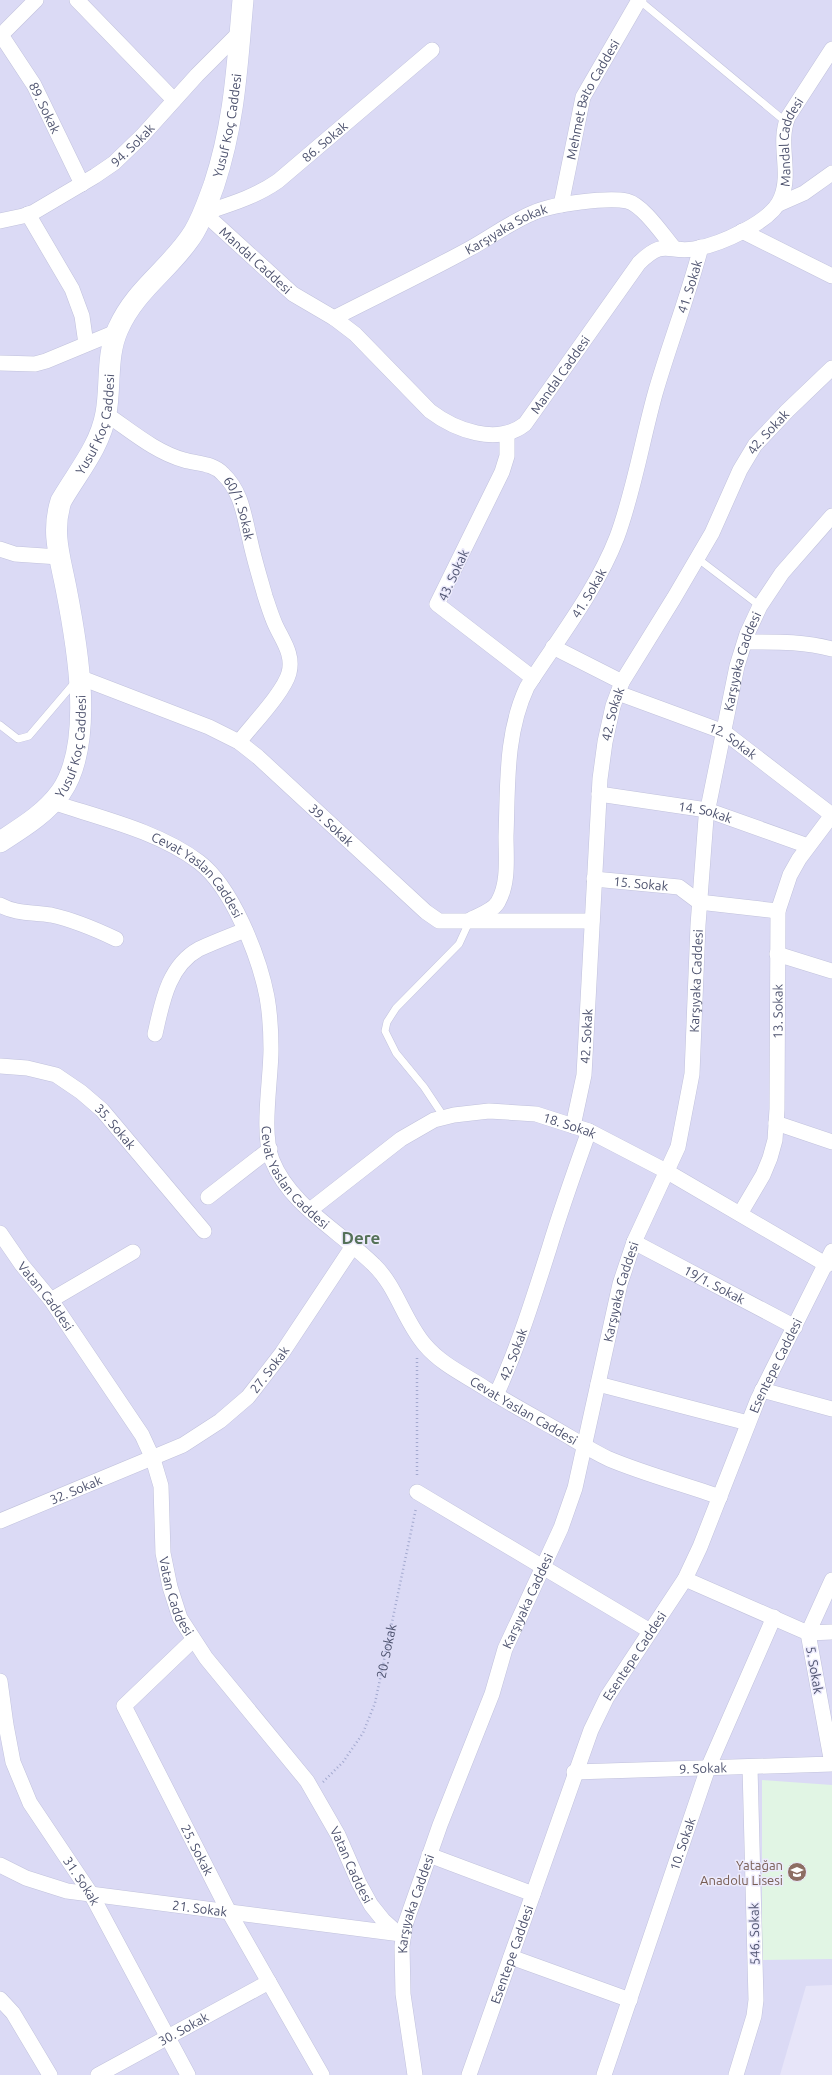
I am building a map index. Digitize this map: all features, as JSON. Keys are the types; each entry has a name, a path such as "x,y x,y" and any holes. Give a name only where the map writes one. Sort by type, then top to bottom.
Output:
{"street":[{"path":"77,0 174,100"},
{"name":"Yusuf Koç Caddesi","path":"0,842 34,820 61,792 70,775 77,754 80,738 78,677 73,627 55,529 60,502 100,437 106,414 113,347 116,332 123,317 140,292 180,250 193,233 204,213 220,168 231,124 243,0"},
{"name":"Mehmet Bato Caddesi","path":"561,205 584,97 639,0"},
{"path":"1,36 29,3"},
{"name":"94. Sokak","path":"0,221 28,214 82,184 114,162 128,150 240,32"},
{"name":"89. Sokak","path":"1,36 34,85 82,184"},
{"name":"Mandal Caddesi","path":"204,213 293,294 334,318 355,334 430,411 442,420 478,433 494,435 507,434 525,424 639,263 656,250 666,247 684,249 701,247 742,231 765,219 776,210 785,184 783,128 832,49"},
{"name":"86. Sokak","path":"204,213 250,198 261,193 278,181 432,50"},
{"path":"779,204 804,194 832,173"},
{"name":"Karşıyaka Sokak","path":"334,318 460,254 535,212 561,205 602,201 628,202 638,207 674,248"},
{"path":"28,214 72,289 82,316 86,344"},
{"path":"742,231 832,276"},
{"name":"41. Sokak","path":"470,920 486,912 497,904 503,892 505,881 508,771 511,735 517,708 533,678 602,570 617,537 630,495 657,388 678,318 692,281 701,247"},
{"path":"0,363 35,364 116,332"},
{"name":"42. Sokak","path":"573,1126 584,1075 599,794 605,742 620,688 712,533 740,470 755,445 787,411 832,368"},
{"name":"60/1. Sokak","path":"106,414 165,453 184,460 212,466 223,473 234,487 244,509 250,540 265,596 276,625 288,648 289,673 280,689 239,742"},
{"name":"43. Sokak","path":"507,434 507,456 502,472 437,604 533,678"},
{"name":"Karşıyaka Caddesi","path":"415,2075 403,1994 402,1946 405,1925 429,1855 492,1694 505,1649 520,1613 543,1569 561,1528 575,1488 620,1284 634,1242 678,1147 692,1074 701,859 708,810 737,666 744,642 760,606 782,573 815,533 832,516"},
{"path":"0,549 14,554 59,557"},
{"path":"744,642 782,642 832,649"},
{"name":"12. Sokak","path":"553,647 620,688 724,732 832,815"},
{"name":"39. Sokak","path":"78,677 209,727 239,742 258,756 426,912 439,920 456,922 470,920 592,921"},
{"name":"14. Sokak","path":"599,794 708,810 808,846"},
{"name":"Cevat Yaslan Caddesi","path":"52,802 158,838 200,862 218,882 237,913 245,930 253,949 266,995 270,1026 271,1062 267,1097 270,1157 287,1188 377,1268 416,1334 442,1361 496,1395 610,1459 720,1497"},
{"name":"13. Sokak","path":"740,1214 763,1176 775,1140 778,911 790,875 808,846 832,815"},
{"name":"15. Sokak","path":"594,879 680,887 699,902"},
{"path":"699,902 778,911"},
{"path":"0,905 23,913 51,915 75,921 116,939"},
{"path":"154,1034 165,992 176,971 198,950 245,930"},
{"path":"777,954 832,971"},
{"name":"35. Sokak","path":"0,1066 26,1068 56,1075 82,1092 102,1110 204,1231"},
{"name":"18. Sokak","path":"310,1210 401,1139 418,1128 444,1118 467,1112 509,1111 536,1114 590,1131 666,1171 740,1214 829,1258"},
{"path":"776,1123 832,1142"},
{"name":"42. Sokak","path":"496,1395 508,1370 532,1305 564,1202 590,1131"},
{"path":"208,1197 270,1149"},
{"name":"Vatan Caddesi","path":"0,1233 22,1265 51,1300 121,1401 142,1435 153,1459 161,1486 163,1553 170,1586 180,1618 193,1640 307,1781 338,1835 358,1883 371,1905 383,1920 394,1930 404,1935"},
{"name":"19/1. Sokak","path":"634,1242 795,1327"},
{"name":"27. Sokak","path":"153,1459 183,1445 220,1421 248,1397 282,1353 353,1246"},
{"path":"51,1300 132,1252"},
{"name":"Esentepe Caddesi","path":"469,2075 533,1894 574,1772 591,1730 607,1697 685,1579 720,1497 762,1390 829,1258"},
{"path":"598,1384 748,1423"},
{"path":"762,1390 832,1409"},
{"name":"32. Sokak","path":"0,1521 153,1459"},
{"path":"417,1492 543,1569 650,1631"},
{"path":"685,1579 808,1633 832,1632"},
{"name":"5. Sokak","path":"832,1580 808,1633 832,1764"},
{"name":"10. Sokak","path":"604,2075 708,1768 774,1617"},
{"name":"25. Sokak","path":"193,1640 124,1706 229,1912 322,2075"},
{"name":"31. Sokak","path":"0,1680 13,1762 30,1803 91,1894 188,2075"},
{"name":"9. Sokak","path":"574,1772 832,1764"},
{"name":"546. Sokak","path":"736,2075 754,2016 756,2000 750,1767"},
{"path":"429,1855 533,1894"},
{"name":"21. Sokak","path":"0,1865 26,1878 67,1891 404,1935"},
{"path":"511,1957 630,2000"},
{"name":"30. Sokak","path":"98,2075 269,1982"},
{"path":"0,1999 14,2013 50,2075"}],"lane":[{"path":"639,0 786,122"},
{"path":"697,558 760,606"},
{"path":"0,725 18,739 29,736 78,677"},
{"path":"444,1118 424,1087 396,1053 385,1032 387,1022 396,1008 459,944 470,920"}],"path":[{"name":"20. Sokak","path":"314,1792 343,1762 359,1739 375,1703 410,1545 417,1503 416,1334"}],"shaded area":[{"path":"0,0 832,0 832,1985 806,1986 780,2075 0,2075"},
{"name":"Yatağan Anadolu Lisesi","path":"762,1780 832,1785 832,1959 762,1960"}],"place":[{"name":"Yatağan Anadolu Lisesi","path":"797,1872"}],"district":[{"name":"Dere","path":"361,1237"}]}
